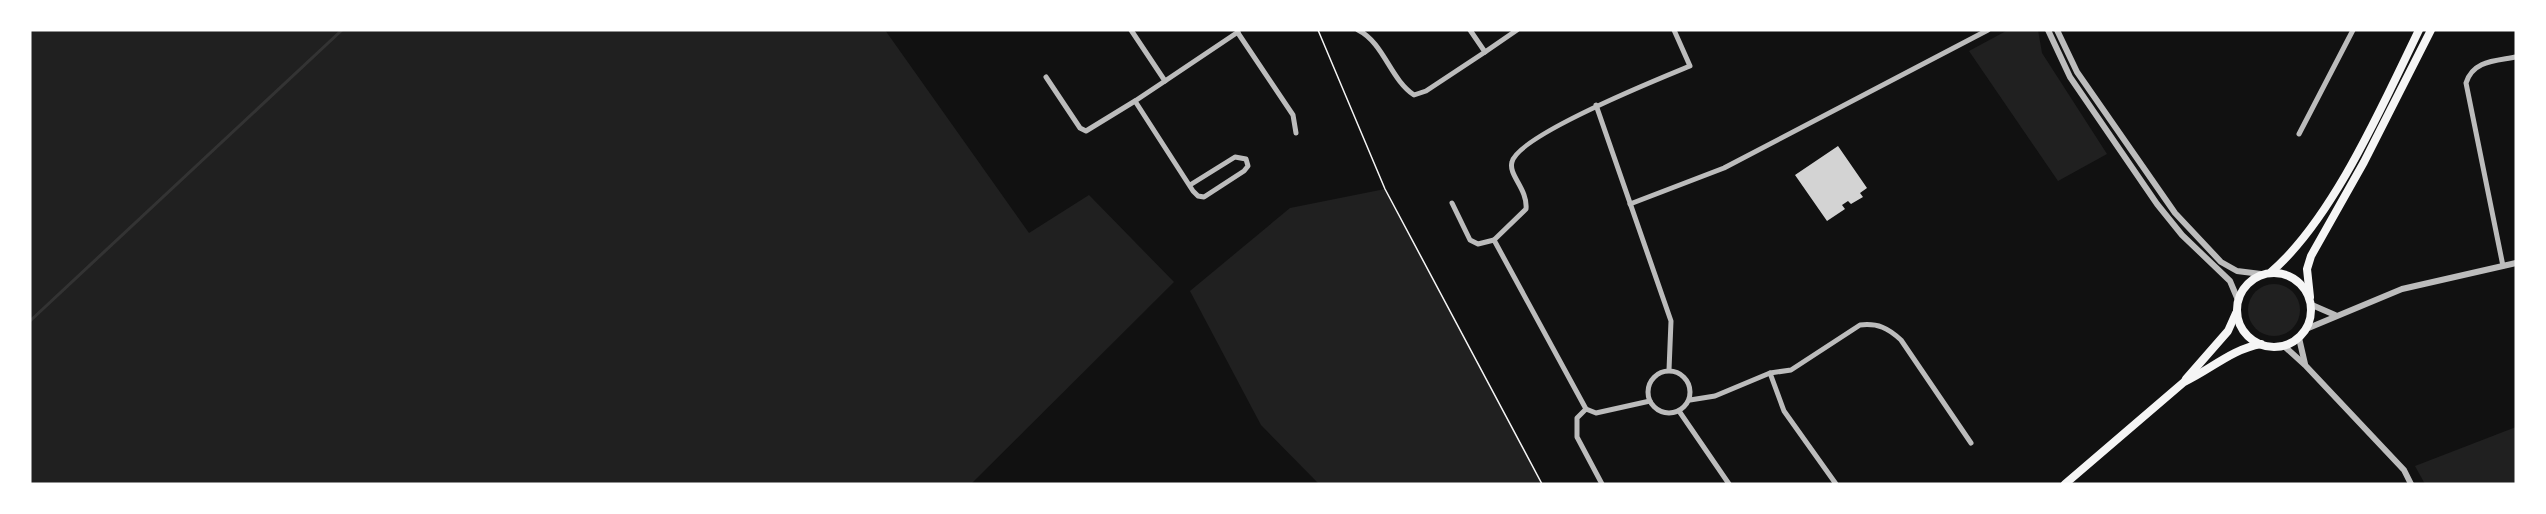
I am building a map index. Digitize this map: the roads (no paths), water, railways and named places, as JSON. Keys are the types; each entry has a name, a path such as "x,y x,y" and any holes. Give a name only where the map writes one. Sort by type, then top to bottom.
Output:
{"main road":[{"path":"2271,272 2298,244 2328,203 2420,30"},
{"path":"2184,382 2207,371 2238,350 2260,344 2284,346 2299,338 2312,316 2307,268 2310,256 2364,162 2431,30"},
{"path":"2065,484 2184,382 2228,331 2243,289 2261,274 2271,272 2294,278 2311,301"},
{"path":"2237,311 2244,331 2260,344"}],"street":[{"path":"1131,30 1165,81"},
{"path":"1358,30 1369,36 1404,88 1414,95 1426,91 1517,30"},
{"path":"1470,30 1485,52"},
{"path":"1452,202 1470,240 1478,244 1494,240 1526,209 1527,197 1512,171 1512,161 1521,148 1596,105 1690,66 1674,30"},
{"path":"1630,204 1724,168 1988,30"},
{"path":"2048,30 2070,77 2157,204 2182,235 2230,281 2238,300"},
{"path":"2057,30 2077,72 2175,213 2221,262 2237,271 2261,274"},
{"path":"2299,134 2353,30"},
{"path":"1046,77 1080,128 1086,130 1135,101 1238,31 1293,115 1296,133"},
{"path":"2504,266 2466,83 2469,74 2481,64 2516,57"},
{"path":"1135,101 1190,185 1198,196 1204,197 1244,171 1248,166 1246,159 1235,157 1190,185"},
{"path":"1596,105 1671,321 1669,370"},
{"path":"1494,240 1586,409 1596,412 1650,401"},
{"path":"2306,328 2402,289 2516,263"},
{"path":"2311,301 2335,316"},
{"path":"1689,400 1689,382 1681,373 1663,371 1652,379 1648,393 1650,401 1665,413 1679,411 1689,400 1715,396 1770,373 1791,370 1860,325 1871,324 1888,328 1901,340 1971,443"},
{"path":"2299,338 2305,365"},
{"path":"2284,346 2305,365 2404,470 2412,484"},
{"path":"1770,373 1784,411 1836,484"},
{"path":"1586,409 1578,418 1577,437 1602,484"},
{"path":"1679,411 1729,484"}],"waterway":[{"path":"30,321 342,30"}]}
